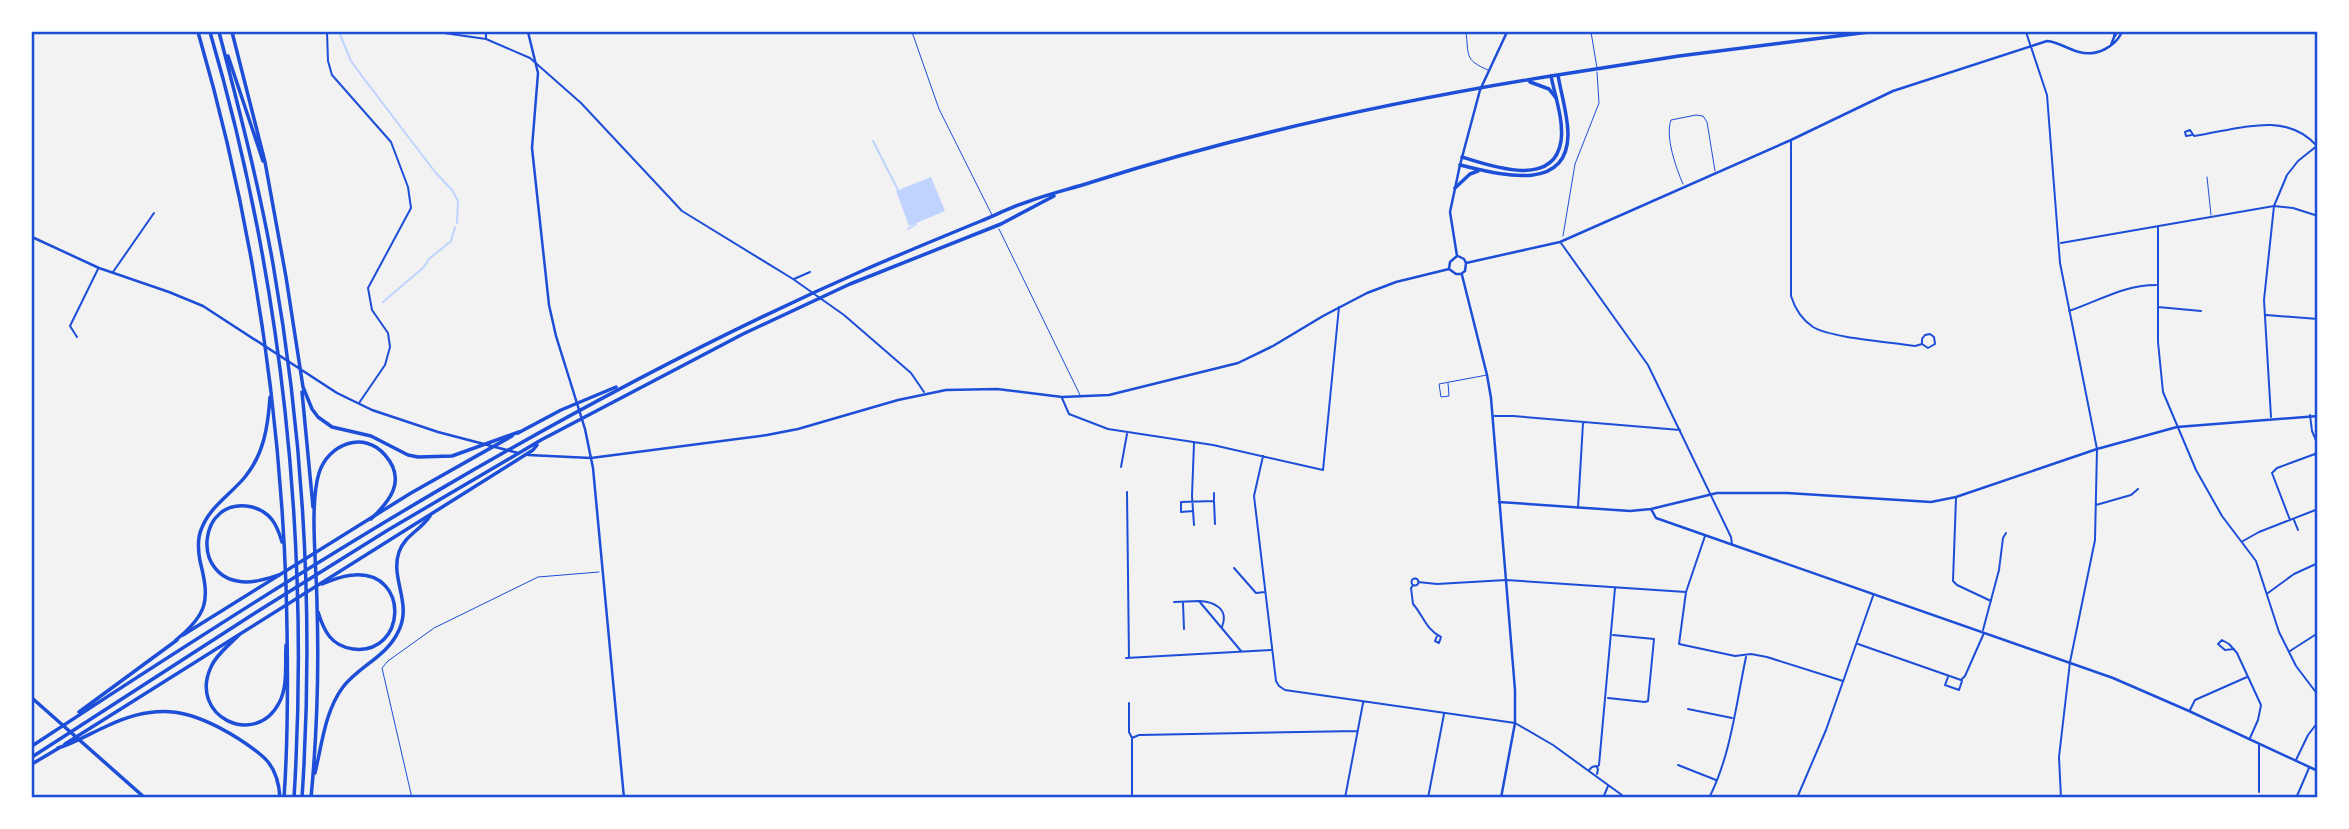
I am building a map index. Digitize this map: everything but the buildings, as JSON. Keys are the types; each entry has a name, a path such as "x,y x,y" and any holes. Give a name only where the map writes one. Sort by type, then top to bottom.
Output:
{"main road":[{"path":"198,32 226,138 256,277 277,434 285,563 288,677 282,797"},
{"path":"210,32 237,132 264,266 283,392 298,607 299,684 294,797"},
{"path":"219,32 247,139 273,266 293,407 306,602 307,705 302,797"},
{"path":"232,32 267,175 306,399 318,417 332,427 371,436 408,455 433,458 452,456 519,432"},
{"path":"32,746 351,543 485,462 625,384 718,337 846,278 1027,202 1167,158 1374,107 1679,56 1869,32"},
{"path":"223,48 232,64 267,175"},
{"path":"1460,165 1527,177 1548,171 1560,159 1567,144 1568,132 1558,75"},
{"path":"1462,157 1517,171 1543,166 1552,160 1561,144 1562,132 1551,76"},
{"path":"1517,82 1544,85 1556,98"},
{"path":"1455,188 1469,174 1480,170"},
{"path":"32,757 388,530 541,440 743,334 862,279 1001,224 1069,189"},
{"path":"299,360 316,545 317,694 311,797"},
{"path":"176,640 443,474 561,410 625,384"},
{"path":"68,722 194,625 204,608 207,590 199,555 199,533 207,516 245,477 258,457 267,431 271,391"},
{"path":"32,764 97,726 430,516 533,450 541,440"},
{"path":"315,526 320,469 333,450 351,442 360,442 378,449 385,455 393,470 394,491 389,501 370,519"},
{"path":"279,575 246,582 222,575 209,560 206,541 208,531 218,516 226,510 247,506 265,512 272,519 284,547"},
{"path":"313,782 330,713 341,689 384,652 400,629 404,606 396,567 398,554 405,539 430,516"},
{"path":"317,608 323,628 329,636 336,643 357,649 375,646 387,636 395,618 396,607 393,599 376,579 352,575 322,584"},
{"path":"239,635 214,661 206,685 215,714 228,722 244,726 264,720 279,704 284,691 287,625"},
{"path":"32,698 145,797"},
{"path":"58,748 108,725 138,715 162,711 185,713 210,721 265,757 274,769 282,797"}],"street":[{"path":"327,32 328,61 332,75 391,142 408,187 411,208 368,288 372,310 388,333 390,347 385,365 358,404"},
{"path":"437,32 486,39 530,58 581,103 682,211 835,308 911,373 925,394"},
{"path":"486,32 486,39"},
{"path":"528,32 537,64 532,148 546,281 556,336 592,458 624,797"},
{"path":"1457,256 1450,212 1460,165 1478,96 1507,32"},
{"path":"2026,32 2048,104 2060,263 2097,449 2095,540 2070,662 2059,757 2061,797"},
{"path":"1466,263 1560,242 1791,140 1893,91 2031,45 2052,42 2079,52 2099,52 2116,42 2122,32"},
{"path":"2111,45 2115,33"},
{"path":"2192,135 2281,124 2306,134 2317,145 2298,161 2287,175 2274,206 2264,315 2271,418"},
{"path":"1791,140 1791,296 1798,313 1806,322 1822,331 1915,346 1922,344"},
{"path":"2059,244 2274,206 2293,208 2318,216"},
{"path":"113,273 154,213"},
{"path":"2158,227 2157,306 2163,392 2212,500 2256,562 2279,632 2289,652 2305,680 2318,695"},
{"path":"32,237 99,268 190,300 358,404 386,416 472,442 538,457 592,458 798,429 925,394 983,388 1062,397 1109,395 1238,363 1273,346 1339,307 1382,287 1449,269"},
{"path":"1560,242 1648,365 1711,494 1732,544"},
{"path":"1457,256 1466,263 1461,274"},
{"path":"1449,269 1450,262 1457,256"},
{"path":"76,337 70,326 99,268"},
{"path":"1449,269 1453,273 1461,274"},
{"path":"793,279 810,272"},
{"path":"1461,274 1487,374 1493,416 1515,690 1515,723 1501,797"},
{"path":"2069,311 2128,288 2157,285"},
{"path":"2157,306 2201,311"},
{"path":"1062,397 1069,414 1101,428 1194,442 1323,470 1339,307"},
{"path":"2264,315 2318,320"},
{"path":"2298,530 2272,473 2277,468 2315,454 2318,447 2310,415"},
{"path":"1493,416 1680,430"},
{"path":"1499,502 1623,511 1651,509 1711,494 1800,494 1923,502 1956,497 2097,449 2177,427 2318,416"},
{"path":"1578,508 1583,422"},
{"path":"1121,467 1127,433"},
{"path":"1194,442 1194,525"},
{"path":"2315,454 2318,460"},
{"path":"1263,456 1254,496 1276,681 1282,688 1515,723 1547,740 1626,797"},
{"path":"2095,505 2131,495 2138,489"},
{"path":"1127,492 1127,658 1272,650"},
{"path":"1214,494 1214,524"},
{"path":"1956,497 1953,581 1991,601"},
{"path":"1194,511 1181,512 1181,502 1214,501"},
{"path":"1651,509 1656,518 2119,680 2318,771"},
{"path":"2242,542 2318,509"},
{"path":"1948,676 1945,685 1959,690 1983,632 2006,533"},
{"path":"1706,535 1686,592 1679,644 1735,656 1751,654 1786,662 1843,681"},
{"path":"2268,593 2294,574 2318,563"},
{"path":"1234,568 1256,593 1266,592"},
{"path":"1437,636 1424,623 1413,604 1413,578 1418,582 1437,584 1506,579 1686,592"},
{"path":"1413,585 1418,582"},
{"path":"1596,775 1606,698 1615,586"},
{"path":"1797,797 1819,750 1874,594"},
{"path":"1199,601 1242,652"},
{"path":"1174,602 1214,603 1222,610 1225,620 1222,628"},
{"path":"1183,602 1184,629"},
{"path":"2289,652 2318,634"},
{"path":"1606,698 1647,702 1654,639 1612,635"},
{"path":"1856,644 1962,680"},
{"path":"2234,649 2261,705 2258,720 2249,739"},
{"path":"1709,797 1717,780 1733,719 1746,655"},
{"path":"2189,711 2194,700 2248,677"},
{"path":"2190,698 2194,700"},
{"path":"1345,797 1363,701"},
{"path":"1129,703 1132,797"},
{"path":"1688,709 1733,719"},
{"path":"1428,797 1444,713"},
{"path":"2295,760 2318,722"},
{"path":"1132,738 1139,735 1357,731"},
{"path":"2259,792 2260,744"},
{"path":"1678,765 1717,780"},
{"path":"1589,770 1592,766 1597,767"},
{"path":"2297,796 2310,767"},
{"path":"1603,797 1609,786"}],"lane":[{"path":"912,32 939,109 993,216"},
{"path":"1466,32 1470,60 1488,70"},
{"path":"1563,236 1575,164 1599,103 1600,92 1591,32"},
{"path":"1684,187 1674,162 1669,129 1671,120 1703,116 1707,122 1716,173"},
{"path":"2207,177 2211,217"},
{"path":"998,226 1071,373 1080,397"},
{"path":"1448,383 1487,374"},
{"path":"412,797 382,668 434,628 538,577 602,571"}],"water":[{"path":"931,177 945,211 909,226 896,191"}],"waterway":[{"path":"339,32 351,61 435,172 452,190 458,201 457,223"},
{"path":"873,141 898,190"},
{"path":"908,229 916,224"},
{"path":"383,302 451,241 455,227"}]}
